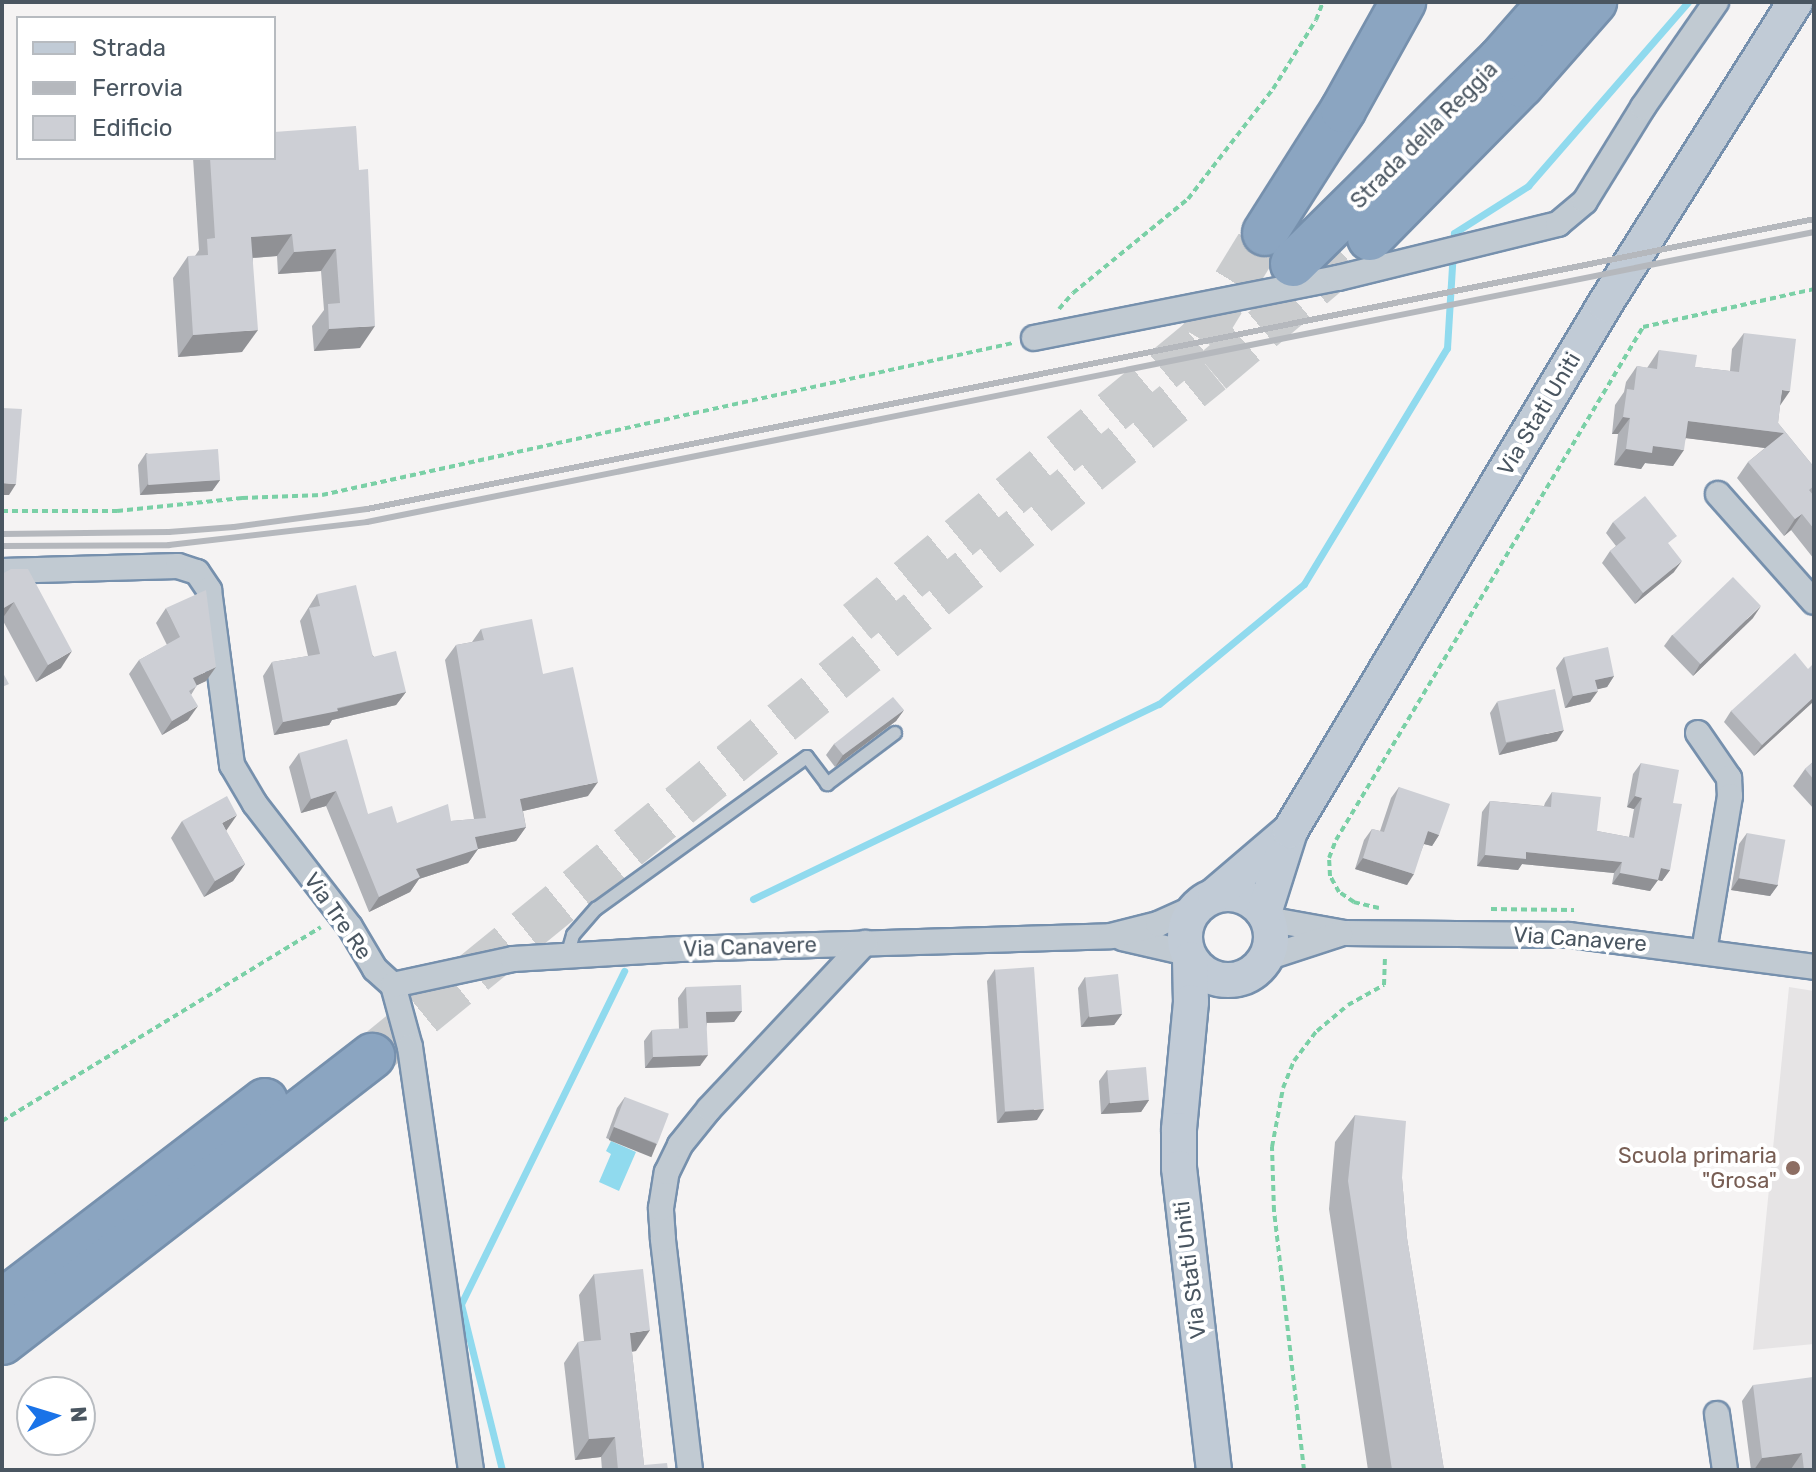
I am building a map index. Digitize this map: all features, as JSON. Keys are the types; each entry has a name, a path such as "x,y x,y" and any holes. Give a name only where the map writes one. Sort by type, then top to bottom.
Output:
{"highway":[{"name":"Strada della Reggia","path":"1403,2 1343,110 1279,248 1500,60 1551,2"},
{"path":"1370,238 1521,85 1594,2"},
{"path":"2,1302 364,1044 2,1342"}],"street":[{"path":"1034,338 1435,255 1558,224 1585,201 1643,107 1716,2"},
{"name":"Via Stati Uniti","path":"1266,916 1290,831 1605,304 1795,2"},
{"path":"1718,494 1814,602"},
{"name":"Via Tre Re","path":"2,571 178,566 197,572 209,590 232,765 255,804 341,916 375,969 393,985 410,1047 471,1470"},
{"path":"1698,733 1729,778 1730,796 1704,951"},
{"name":"Via Stati Uniti","path":"1206,901 1290,831"},
{"path":"1243,896 1266,916 1271,936 1255,968 1231,981 1207,976 1188,956 1185,931 1206,901 1243,896"},
{"name":"Via Canavere","path":"393,985 513,959 865,943 1111,936 1158,924 1206,901"},
{"name":"Via Canavere","path":"1266,916 1345,933 1569,935 1814,967"},
{"name":"Via Canavere","path":"1255,968 1313,940 1345,933"},
{"name":"Via Canavere","path":"1111,936 1188,956"},
{"path":"690,1470 663,1239 661,1208 667,1172 680,1145 709,1109 865,943"},
{"name":"Via Stati Uniti","path":"1188,956 1191,1002 1179,1130 1182,1202 1214,1470"},
{"name":"Via Stati Uniti","path":"1183,1070 1206,1018 1224,993 1255,968"},
{"path":"1717,1414 1725,1470"}],"lane":[{"path":"567,956 573,935 596,909 807,757 827,784 895,733"}],"path":[{"path":"2,511 117,511 242,498 322,495 1034,338 1073,293 1188,199 1273,89 1316,20 1323,2"},
{"path":"1380,908 1354,902 1339,892 1330,876 1329,858 1336,840 1643,327 1814,289"},
{"path":"1476,909 1579,910"},
{"path":"2,1121 341,916"},
{"path":"1304,1470 1274,1211 1272,1147 1283,1088 1294,1061 1317,1031 1348,1005 1384,985 1386,934"}],"shaded area":[{"name":"Scuola primaria \"Grosa\"","path":"1789,987 1814,991 1814,1344 1753,1350"}],"water":[{"path":"611,1141 636,1152 619,1191 599,1182 611,1154 606,1151"}],"building":[{"path":"356,126 359,170 368,169 375,326 329,329 328,304 340,303 336,249 294,252 292,234 251,237 258,330 193,335 188,256 208,255 207,239 215,238 210,160 276,160 276,132"},
{"path":"1744,333 1796,339 1790,391 1782,390 1778,423 1814,467 1814,486 1809,490 1814,496 1814,529 1802,514 1795,519 1748,462 1784,433 1688,421 1684,450 1653,446 1652,453 1626,449 1630,418 1623,417 1627,389 1634,390 1637,366 1657,369 1659,350 1697,355 1695,367 1739,372"},
{"path":"2,408 22,409 16,484 2,483"},
{"path":"218,449 220,480 148,485 146,454"},
{"path":"1645,496 1677,536 1668,543 1682,561 1643,593 1610,551 1626,538 1613,522"},
{"path":"11,569 28,569 72,651 48,665 14,602 2,609 2,574"},
{"path":"1733,577 1761,606 1700,664 1673,635"},
{"path":"356,585 373,657 396,651 406,692 283,722 272,662 320,654 309,608 320,606 317,594"},
{"path":"206,590 216,667 193,678 197,686 189,691 198,706 172,721 139,660 180,637 166,608"},
{"path":"532,619 543,674 573,667 598,782 520,799 526,827 475,837 478,849 416,869 420,877 379,897 336,791 311,799 299,753 347,739 368,814 392,806 397,823 448,804 451,821 486,818 456,645 484,640 481,629"},
{"path":"1608,647 1614,676 1595,680 1598,691 1573,696 1564,657"},
{"path":"1795,653 1808,669 1814,663 1814,697 1762,745 1731,711"},
{"path":"2,671 9,684 2,687"},
{"path":"1555,689 1564,730 1506,742 1497,701"},
{"path":"893,697 904,710 843,755 834,744"},
{"path":"1814,761 1814,780 1805,769"},
{"path":"1641,763 1679,770 1673,803 1682,804 1670,870 1661,868 1658,880 1620,873 1622,862 1526,852 1526,859 1485,855 1490,801 1551,807 1552,792 1601,797 1597,831 1634,838 1642,798 1635,796"},
{"path":"1399,787 1450,804 1439,835 1428,831 1414,874 1363,858 1372,829 1384,832"},
{"path":"227,796 237,815 222,823 245,864 215,881 182,821"},
{"path":"1747,833 1785,840 1777,885 1739,878"},
{"path":"1034,967 1044,1109 1005,1111 995,970"},
{"path":"1118,974 1122,1014 1089,1017 1085,977"},
{"path":"741,985 742,1011 706,1012 708,1055 653,1057 652,1030 688,1028 686,987"},
{"path":"1146,1067 1149,1100 1110,1103 1107,1070"},
{"path":"625,1097 669,1114 657,1144 614,1127"},
{"path":"1355,1115 1406,1121 1402,1178 1407,1238 1444,1470 1392,1470 1348,1181"},
{"path":"643,1269 650,1330 630,1333 644,1465 667,1463 668,1470 618,1470 615,1437 589,1439 578,1342 601,1340 594,1274"},
{"path":"1813,1377 1814,1470 1804,1470 1802,1453 1762,1458 1753,1385"}],"waterway":[{"path":"753,899 1159,704 1304,584 1447,348 1454,233 1528,186 1688,2"},
{"path":"502,1470 461,1304 624,971"}],"tunnel":[{"path":"857,622 1200,339 1265,233"},
{"path":"372,1056 1212,372 1370,238"}],"railway":[{"path":"2,534 169,532 234,527 367,509 1814,219"},
{"path":"2,546 169,545 367,522 1814,232"}],"place":[{"name":"Scuola primaria \"Grosa\"","path":"1793,1168"}]}
